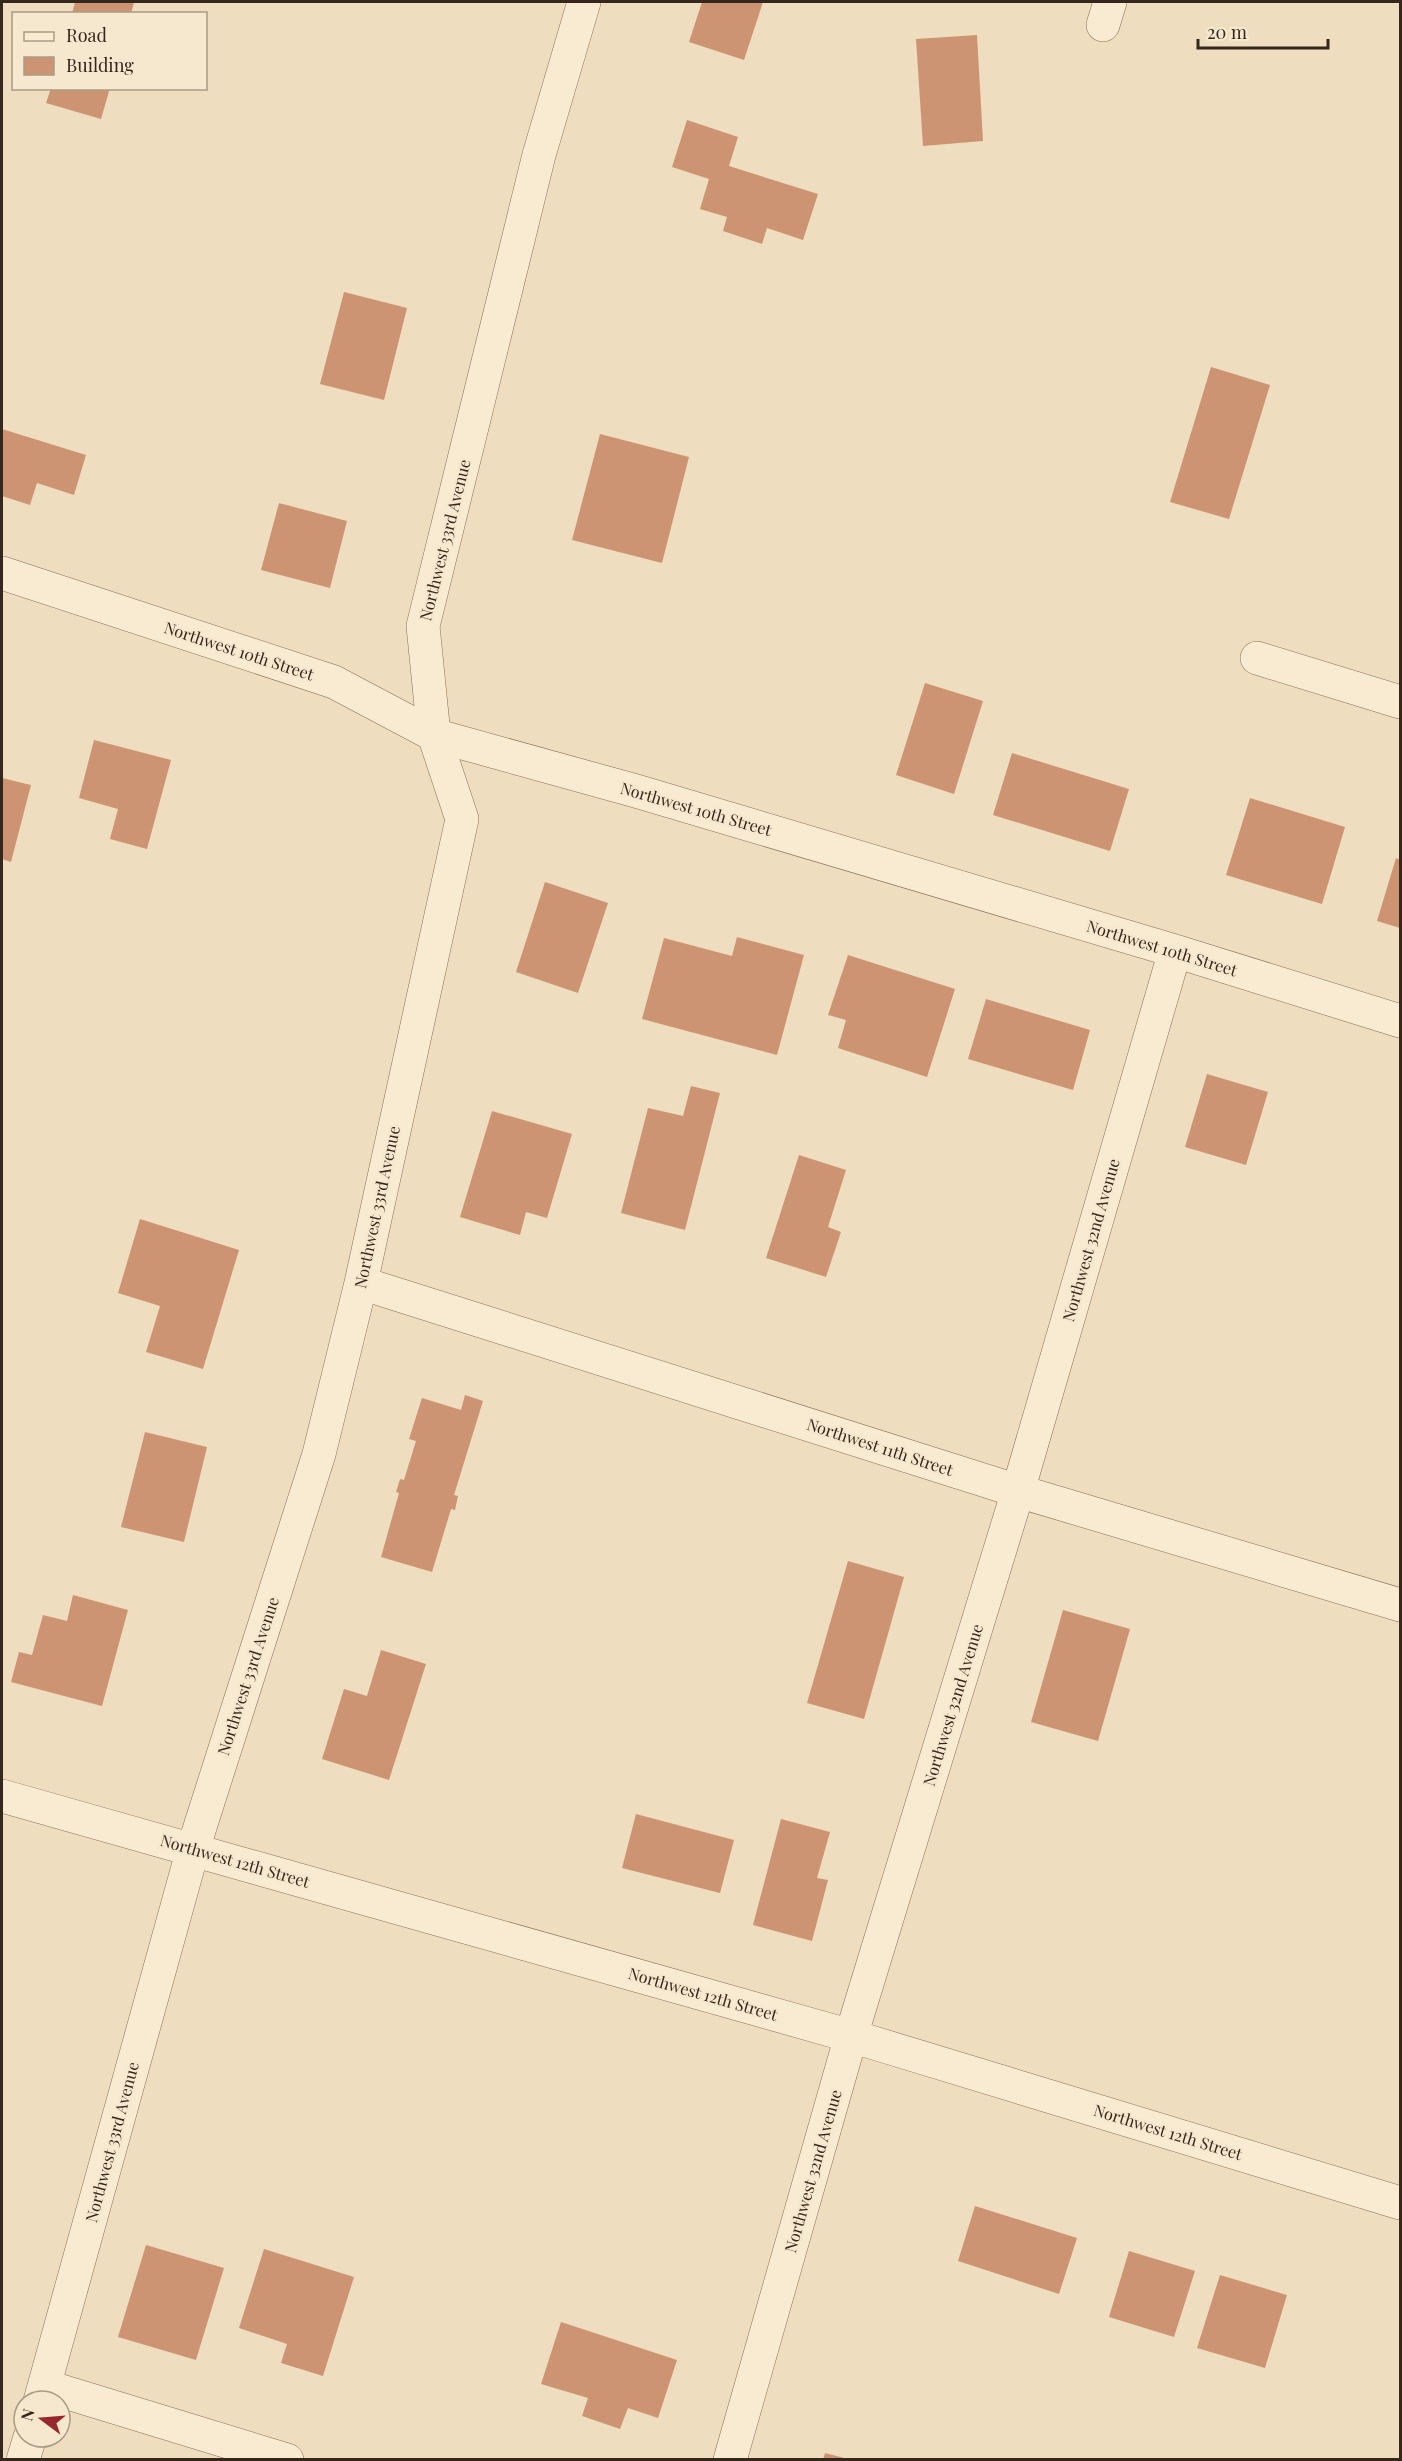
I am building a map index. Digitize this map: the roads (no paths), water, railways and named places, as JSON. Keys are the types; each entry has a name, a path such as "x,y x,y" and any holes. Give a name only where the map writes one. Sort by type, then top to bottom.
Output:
{"street":[{"name":"Northwest 33rd Avenue","path":"43,2389 193,1849 319,1454 361,1283 462,819 434,735 423,626 539,155 584,2"},
{"name":"Northwest 10th Street","path":"2,573 334,682 434,735 648,795 1175,951 1401,1021"},
{"path":"1257,658 1401,702"},
{"name":"Northwest 32nd Avenue","path":"730,2460 851,2036 1018,1491 1175,951"},
{"name":"Northwest 11th Street","path":"361,1283 1018,1491 1401,1605"},
{"name":"Northwest 12th Street","path":"2,1796 851,2036 1401,2203"},
{"path":"72,2401 287,2460"}]}
